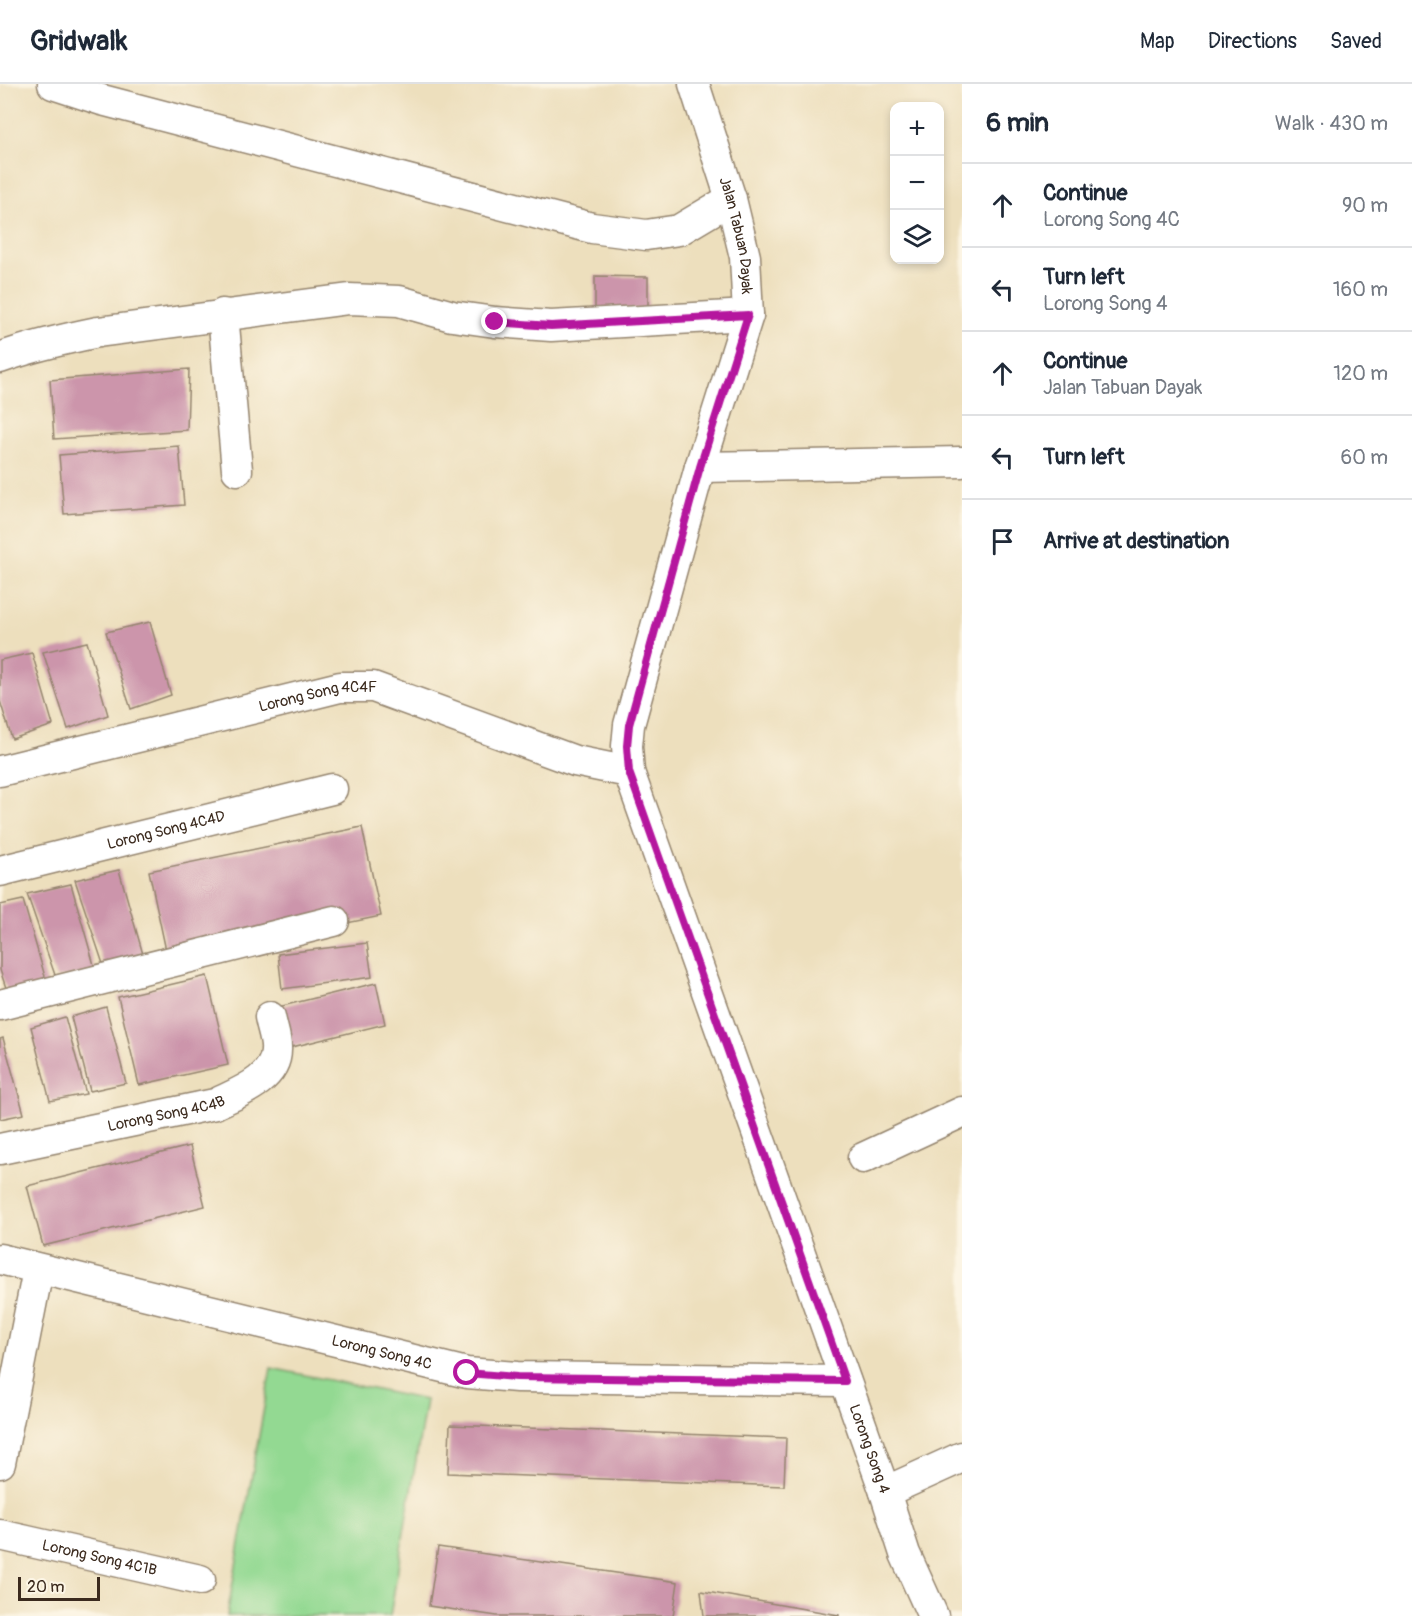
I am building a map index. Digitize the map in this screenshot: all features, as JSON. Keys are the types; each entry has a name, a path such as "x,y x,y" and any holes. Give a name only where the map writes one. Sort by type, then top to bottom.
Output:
{"street":[{"path":"53,84 102,100 592,228 646,235 679,230 731,200"},
{"name":"Jalan Tabuan Dayak","path":"629,772 627,746 629,725 700,467 748,315 745,257 731,200 694,84"},
{"path":"0,358 71,337 223,314 349,299 399,302 452,316 551,326 748,315"},
{"path":"223,314 237,470"},
{"path":"700,467 962,462"},
{"name":"Lorong Song 4C4F","path":"0,771 340,687 373,687 575,761 629,772"},
{"name":"Lorong Song 4","path":"629,772 905,1554 933,1616"},
{"name":"Lorong Song 4C4D","path":"0,871 332,789"},
{"path":"0,1005 334,921"},
{"name":"Lorong Song 4C4B","path":"0,1149 215,1104 247,1089 272,1069 276,1059 277,1048 270,1017"},
{"path":"863,1158 962,1112"},
{"name":"Lorong Song 4C","path":"0,1259 467,1373 517,1377 845,1381"},
{"path":"0,1463 38,1270"},
{"path":"885,1492 962,1457"},
{"name":"Lorong Song 4C1B","path":"0,1535 200,1580"}],"green space":[{"path":"271,1368 426,1400 390,1616 227,1616"}],"building":[{"path":"595,276 648,277 648,309 595,309"},
{"path":"189,369 187,430 54,439 50,380"},
{"path":"179,446 184,505 64,514 59,455"},
{"path":"150,622 171,695 131,709 106,632"},
{"path":"87,642 108,715 68,729 43,652"},
{"path":"32,653 53,725 12,739 0,701 0,660"},
{"path":"362,827 381,916 168,960 149,871"},
{"path":"119,870 144,958 103,964 75,880"},
{"path":"71,884 96,972 56,978 27,894"},
{"path":"23,900 48,987 8,994 0,970 0,905"},
{"path":"367,943 372,977 282,989 278,954"},
{"path":"207,976 228,1065 139,1085 118,997"},
{"path":"376,983 385,1024 288,1048 278,1007"},
{"path":"106,1007 126,1083 90,1091 71,1017"},
{"path":"65,1017 86,1094 50,1101 31,1027"},
{"path":"3,1038 24,1114 0,1119 0,1039"},
{"path":"190,1146 205,1206 43,1246 27,1186"},
{"path":"450,1425 786,1438 784,1486 448,1473"},
{"path":"438,1547 678,1582 673,1616 497,1616 429,1606"},
{"path":"701,1591 839,1615 839,1616 704,1616"}],"route":[{"path":"467,1373 517,1377 845,1381 629,772 627,746 629,725 700,467 748,315 551,326 495,322"}]}
